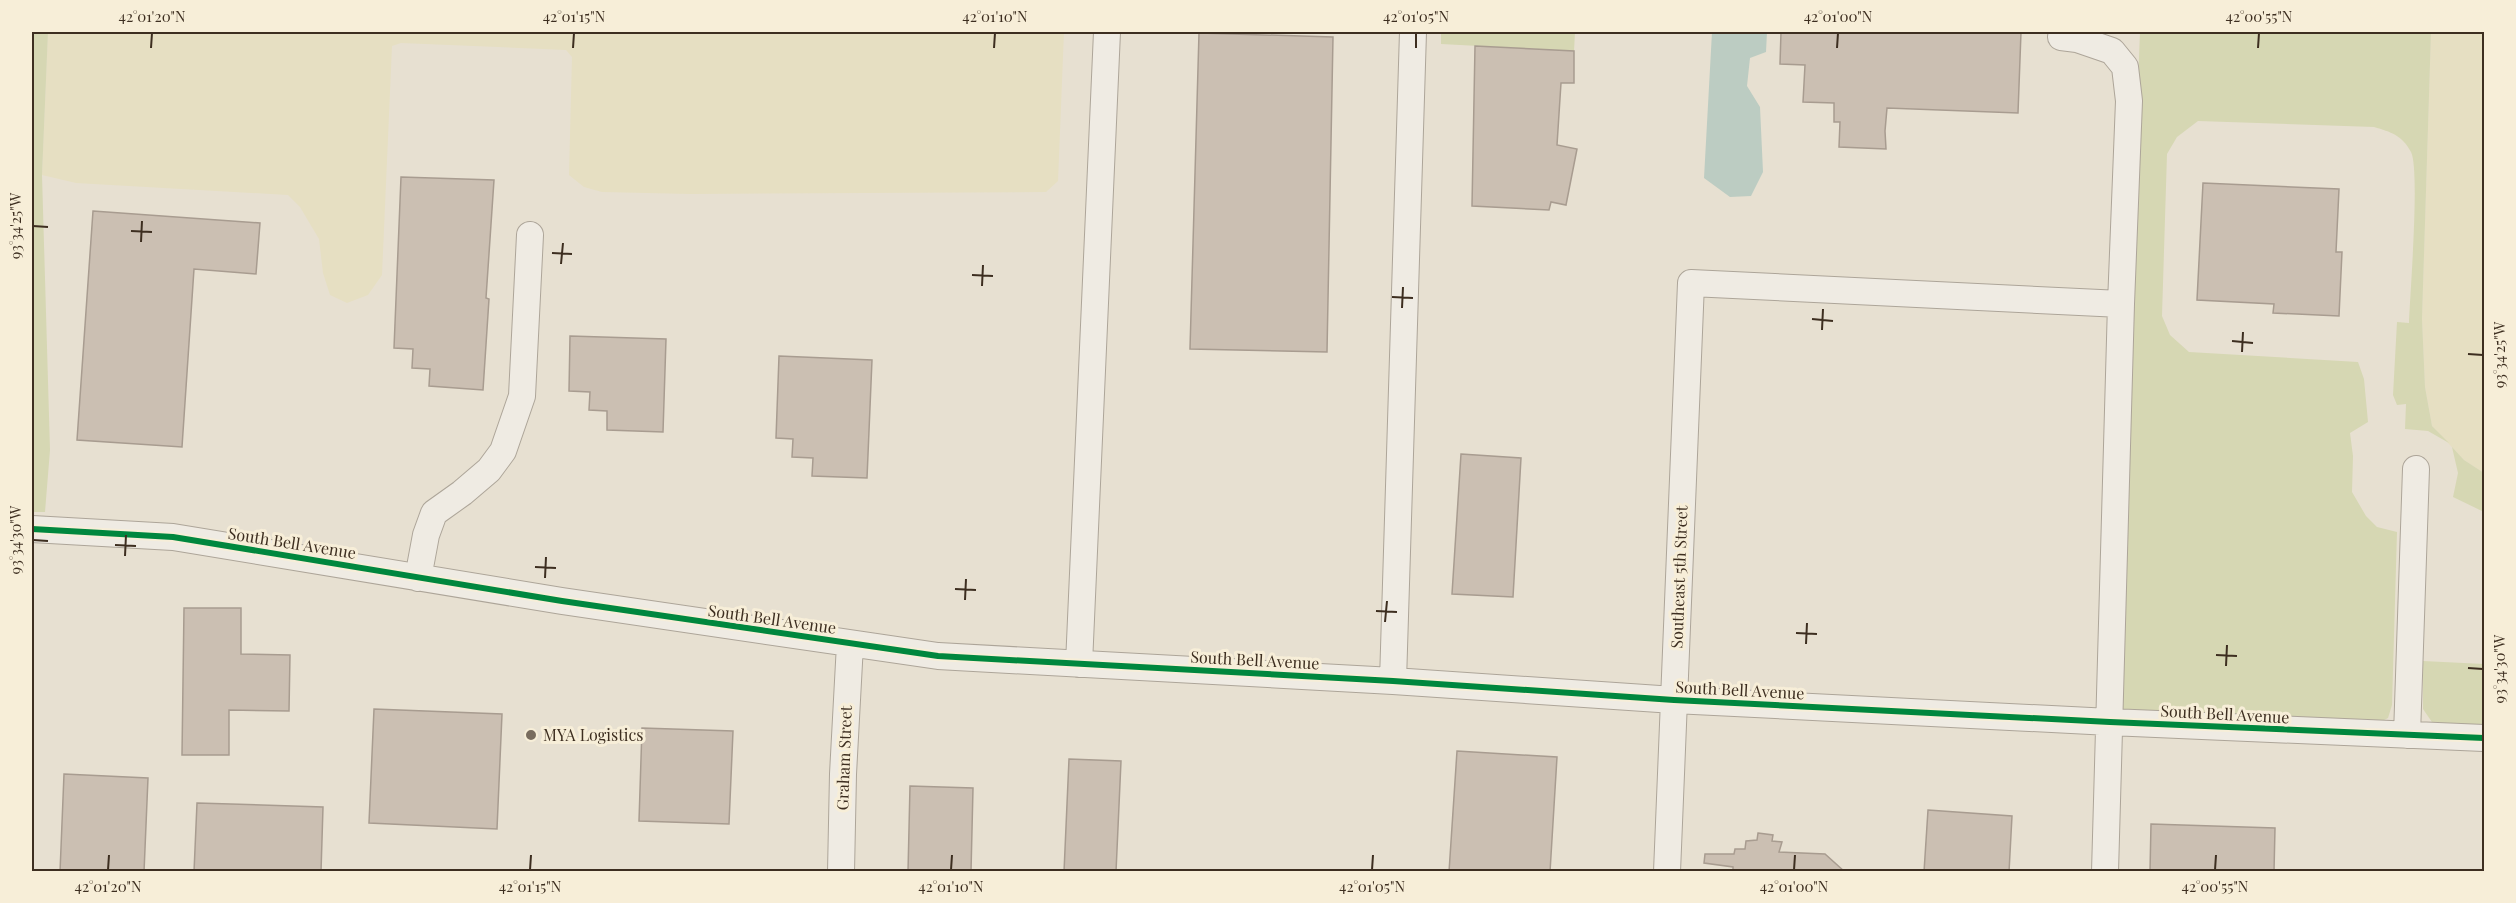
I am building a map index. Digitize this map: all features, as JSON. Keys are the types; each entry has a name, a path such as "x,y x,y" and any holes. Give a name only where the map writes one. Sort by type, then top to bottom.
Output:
{"street":[{"path":"1079,664 1107,32"},
{"path":"1393,681 1413,32"},
{"path":"2061,37 2077,39 2112,51 2125,67 2129,101 2105,872"},
{"path":"418,578 426,535 434,513 489,470 503,451 522,396 530,235"},
{"name":"Southeast 5th Street","path":"1667,872 1691,283 2121,304"},
{"path":"2407,735 2416,469"},
{"name":"South Bell Avenue","path":"32,529 173,537 562,601 938,656 1393,681 1674,700 2484,738"},
{"name":"Graham Street","path":"841,872 843,774 850,644"}],"shaded area":[{"path":"48,32 1064,32 1058,181 1046,192 691,194 602,192 584,187 569,175 572,57 566,50 401,43 392,46 382,275 368,295 347,303 330,295 323,273 319,239 300,207 288,195 76,183 42,175"},
{"path":"1712,32 1767,32 1766,52 1750,58 1747,86 1760,107 1763,172 1751,196 1730,197 1704,178"},
{"path":"2431,32 2484,32 2484,473 2464,460 2432,426 2425,387 2422,319"}],"green space":[{"path":"32,32 48,32 42,175 50,450 45,512 32,512"},
{"path":"1441,32 1575,32 1574,51 1441,44"},
{"path":"2140,32 2431,32 2422,319 2425,387 2432,426 2449,443 2428,431 2405,429 2406,404 2397,405 2393,395 2397,322 2409,323 2414,233 2414,163 2411,152 2404,142 2391,133 2374,127 2198,121 2177,137 2167,154 2162,316 2170,335 2189,352 2358,362 2364,379 2368,422 2350,433 2353,456 2352,492 2366,516 2377,527 2397,532 2392,705 2388,718 2376,724 2120,716 2126,393"},
{"path":"2452,447 2464,460 2484,473 2484,512 2453,497 2458,473"},
{"path":"2423,661 2484,664 2484,726 2434,725 2423,709"}],"building":[{"path":"1781,32 2021,32 2018,113 1887,108 1886,149 1839,147 1840,122 1834,122 1834,103 1803,102 1805,65 1780,64"},
{"path":"1199,33 1333,37 1327,352 1190,349"},
{"path":"1475,46 1574,51 1574,83 1561,83 1557,145 1577,149 1566,205 1551,202 1549,210 1472,206"},
{"path":"401,177 494,180 486,298 489,299 483,390 429,386 430,369 412,368 413,349 394,348"},
{"path":"2203,183 2339,189 2336,252 2342,252 2339,316 2273,313 2274,304 2197,300"},
{"path":"93,211 260,223 256,274 194,269 182,447 77,440"},
{"path":"570,336 666,339 663,432 607,430 607,411 589,410 590,392 569,391"},
{"path":"779,356 872,360 867,478 812,476 813,458 792,457 793,439 776,438"},
{"path":"1461,454 1521,458 1513,597 1452,594"},
{"path":"184,608 241,608 241,654 290,655 289,711 229,710 229,755 182,755"},
{"path":"374,709 502,714 497,829 369,823"},
{"path":"642,728 733,731 729,824 639,821"},
{"path":"1457,751 1557,757 1550,872 1449,872"},
{"path":"1069,759 1121,761 1116,872 1064,872"},
{"path":"64,774 148,778 144,872 60,872"},
{"path":"910,786 973,788 971,872 908,872"},
{"path":"197,803 323,807 321,872 194,872"},
{"path":"1928,810 2012,816 2009,872 1924,872"},
{"path":"2151,824 2275,828 2274,872 2150,872"},
{"path":"1758,833 1773,835 1772,841 1782,842 1779,852 1825,854 1845,872 1733,872 1733,867 1704,863 1705,854 1734,854 1735,849 1745,849 1746,841 1757,840"}],"cycle path":[{"path":"32,529 173,537 562,601 938,656 1393,681 1674,700 2484,738"}],"place":[{"name":"MYA Logistics","path":"531,735"}]}
